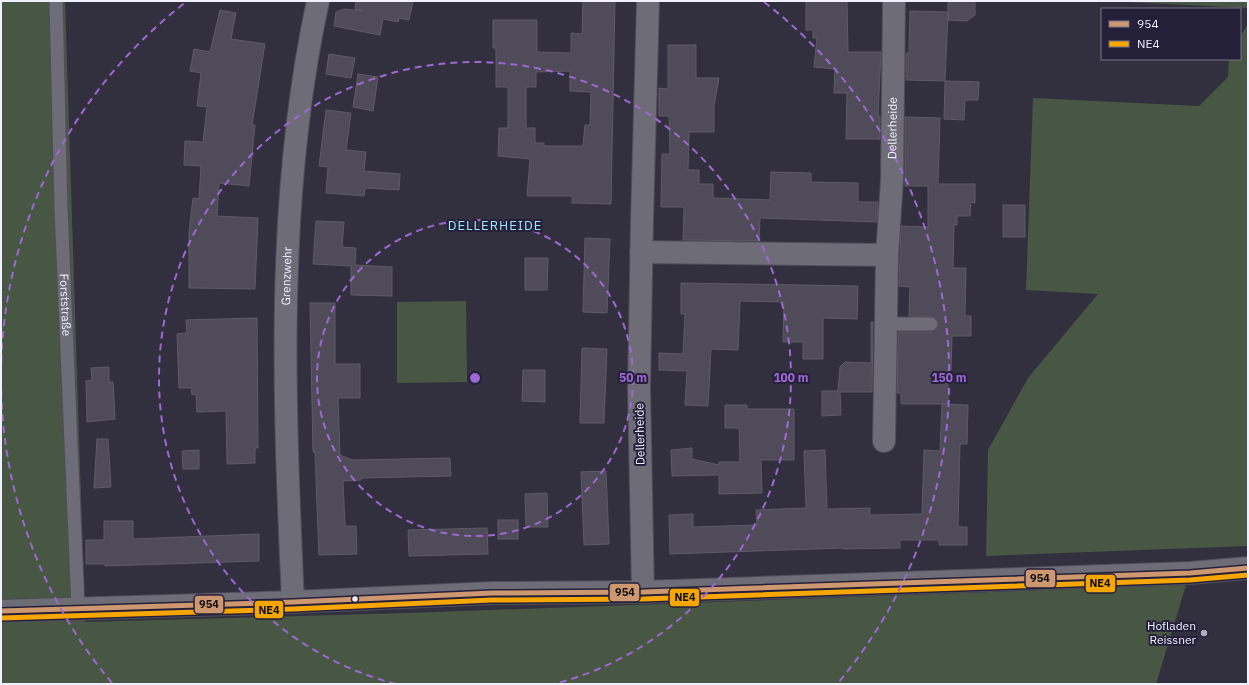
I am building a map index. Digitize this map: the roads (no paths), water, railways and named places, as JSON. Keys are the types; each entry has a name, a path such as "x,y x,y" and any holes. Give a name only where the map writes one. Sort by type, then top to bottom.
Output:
{"street":[{"name":"Grenzwehr","path":"293,602 284,343 285,276 296,131 311,34 318,1"},
{"name":"Dellerheide","path":"643,592 639,388 648,1"},
{"name":"Dellerheide","path":"884,441 887,255 892,180 894,1"},
{"path":"641,252 887,255"},
{"path":"1,611 293,602 492,593 643,592 1190,573 1248,568"}],"lane":[{"name":"Forststraße","path":"56,1 61,208 78,608"},
{"path":"886,324 931,324"}],"place":[{"name":"Hofladen Reissner","path":"1204,633"}],"district":[{"name":"DELLERHEIDE","path":"495,225"}]}
